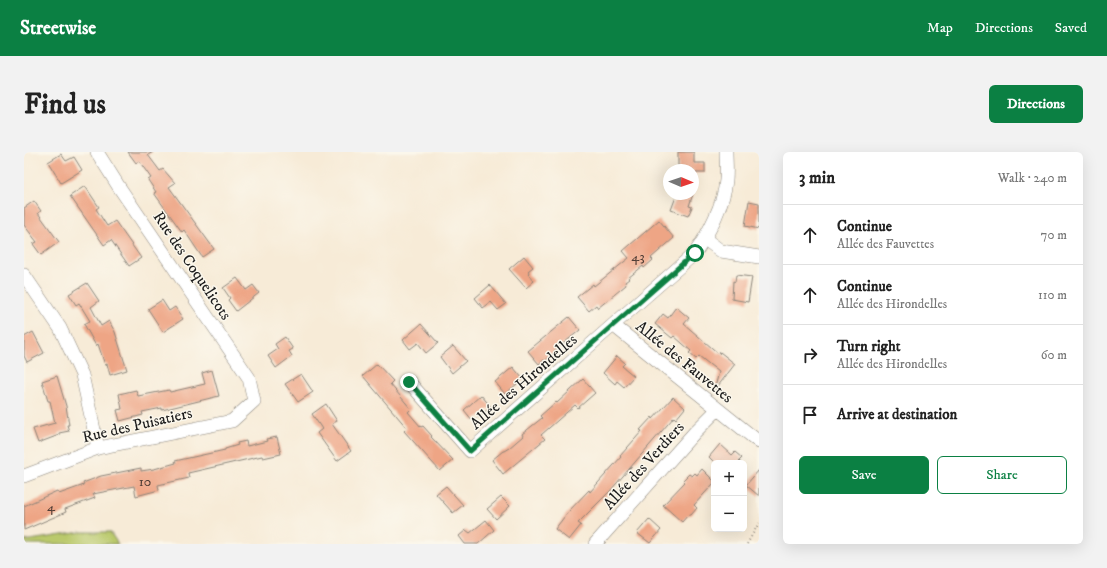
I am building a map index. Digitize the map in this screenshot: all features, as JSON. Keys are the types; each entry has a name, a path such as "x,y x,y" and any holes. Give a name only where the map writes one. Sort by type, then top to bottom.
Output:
{"street":[{"name":"Rue des Coquelicots","path":"97,152 119,187 249,378 254,401"},
{"name":"Allée des Fauvettes","path":"726,152 726,181 719,208 705,239 695,253 613,325 759,442"},
{"path":"705,239 721,251 759,257"},
{"path":"24,275 60,328 82,375 98,448"},
{"name":"Allée des Hirondelles","path":"409,382 470,451 613,325"},
{"name":"Rue des Puisatiers","path":"24,476 98,448 232,421 254,401"},
{"name":"Allée des Verdiers","path":"595,544 695,432 718,410"}],"path":[{"path":"747,544 759,523"}],"green space":[{"path":"81,532 110,532 118,544 24,544 24,541"}],"building":[{"path":"128,152 153,152 148,155 160,171 163,169 175,183 169,187 214,249 202,257 184,230 182,232 154,193 156,192 148,180 151,178 139,161 136,163"},
{"path":"678,152 694,152 694,163 705,163 705,173 699,173 699,164 678,164"},
{"path":"61,154 66,161 74,157 82,170 61,183 48,162"},
{"path":"85,186 99,207 96,209 107,226 115,221 141,258 129,266 111,240 104,245 70,196"},
{"path":"675,200 691,200 689,206 692,207 688,216 671,210"},
{"path":"34,201 41,211 38,213 59,242 41,255 33,244 37,242 24,225 24,208"},
{"path":"749,201 759,203 759,229 745,226"},
{"path":"659,220 674,238 651,258 653,260 644,268 643,266 628,278 629,279 625,282 626,285 598,308 596,305 589,311 577,297 593,284 594,286 629,258 623,251"},
{"path":"524,256 533,267 528,271 528,274 534,281 526,288 509,269"},
{"path":"736,275 752,277 748,302 732,299 733,281 735,282"},
{"path":"237,278 246,290 253,285 259,293 236,311 228,300 230,298 223,288"},
{"path":"87,283 99,301 91,307 101,326 109,321 115,332 127,370 110,375 98,344 96,346 84,324 90,321 79,303 76,305 69,294"},
{"path":"490,285 506,304 498,310 491,302 483,308 475,298"},
{"path":"162,300 169,311 175,307 183,319 163,332 148,309"},
{"path":"676,307 689,318 684,324 719,354 720,352 735,364 714,391 719,372 699,356 696,359 689,353 691,351 674,336 672,338 655,324 663,314 668,318"},
{"path":"569,317 580,330 554,351 555,352 545,361 544,360 539,364 528,351"},
{"path":"421,324 438,343 426,353 418,343 410,349 403,340"},
{"path":"33,332 44,353 27,362 24,356 24,337"},
{"path":"285,337 293,349 289,351 292,356 276,368 268,356 278,349 275,344"},
{"path":"453,346 466,361 452,373 440,357"},
{"path":"617,356 625,363 622,366 634,376 624,387 617,381 615,384 603,373"},
{"path":"377,364 393,381 390,384 411,409 408,412 421,427 423,426 432,436 431,437 453,460 440,471 404,431 407,428 363,376"},
{"path":"513,367 523,379 505,394 495,382"},
{"path":"212,370 219,396 162,410 162,408 142,412 143,415 120,421 117,410 122,409 119,394 136,390 138,396 169,390 170,392 205,384 202,373"},
{"path":"301,374 313,392 298,402 285,384"},
{"path":"57,376 66,406 69,425 67,425 69,431 59,433 59,435 38,443 33,429 55,423 50,401 48,401 42,381"},
{"path":"583,379 595,393 578,408 575,405 541,435 545,439 503,474 492,460 523,436 522,434 542,418 540,416 556,402 557,403"},
{"path":"481,395 491,407 473,421 464,410"},
{"path":"673,397 685,408 676,419 674,417 610,491 578,523 581,525 569,540 555,529 568,512 589,490 590,492 621,457 620,456 642,431 640,430 652,417 653,419"},
{"path":"326,404 337,421 332,424 351,451 337,461 317,433 322,429 312,414"},
{"path":"277,437 281,454 263,458 262,456 188,473 189,478 158,485 159,490 136,496 134,486 93,494 95,498 65,509 66,512 24,530 24,506 57,491 59,494 84,485 83,483 101,476 141,468 141,471 154,469 176,463 175,461 225,450 238,445 237,443 246,441 247,446 267,441 266,439"},
{"path":"720,444 732,455 735,452 742,458 740,460 712,460 709,457"},
{"path":"702,469 711,478 711,486 694,505 697,508 682,522 663,505 685,482 683,480 689,474 692,476 695,473 697,475"},
{"path":"759,470 759,496 747,486 747,484"},
{"path":"446,486 463,505 453,513 436,494"},
{"path":"501,497 510,506 496,519 487,509"},
{"path":"649,519 661,530 650,543 637,533"},
{"path":"486,520 494,530 478,544 465,544 459,536 466,530 470,533"}],"route":[{"path":"409,382 470,451 695,253"}]}
